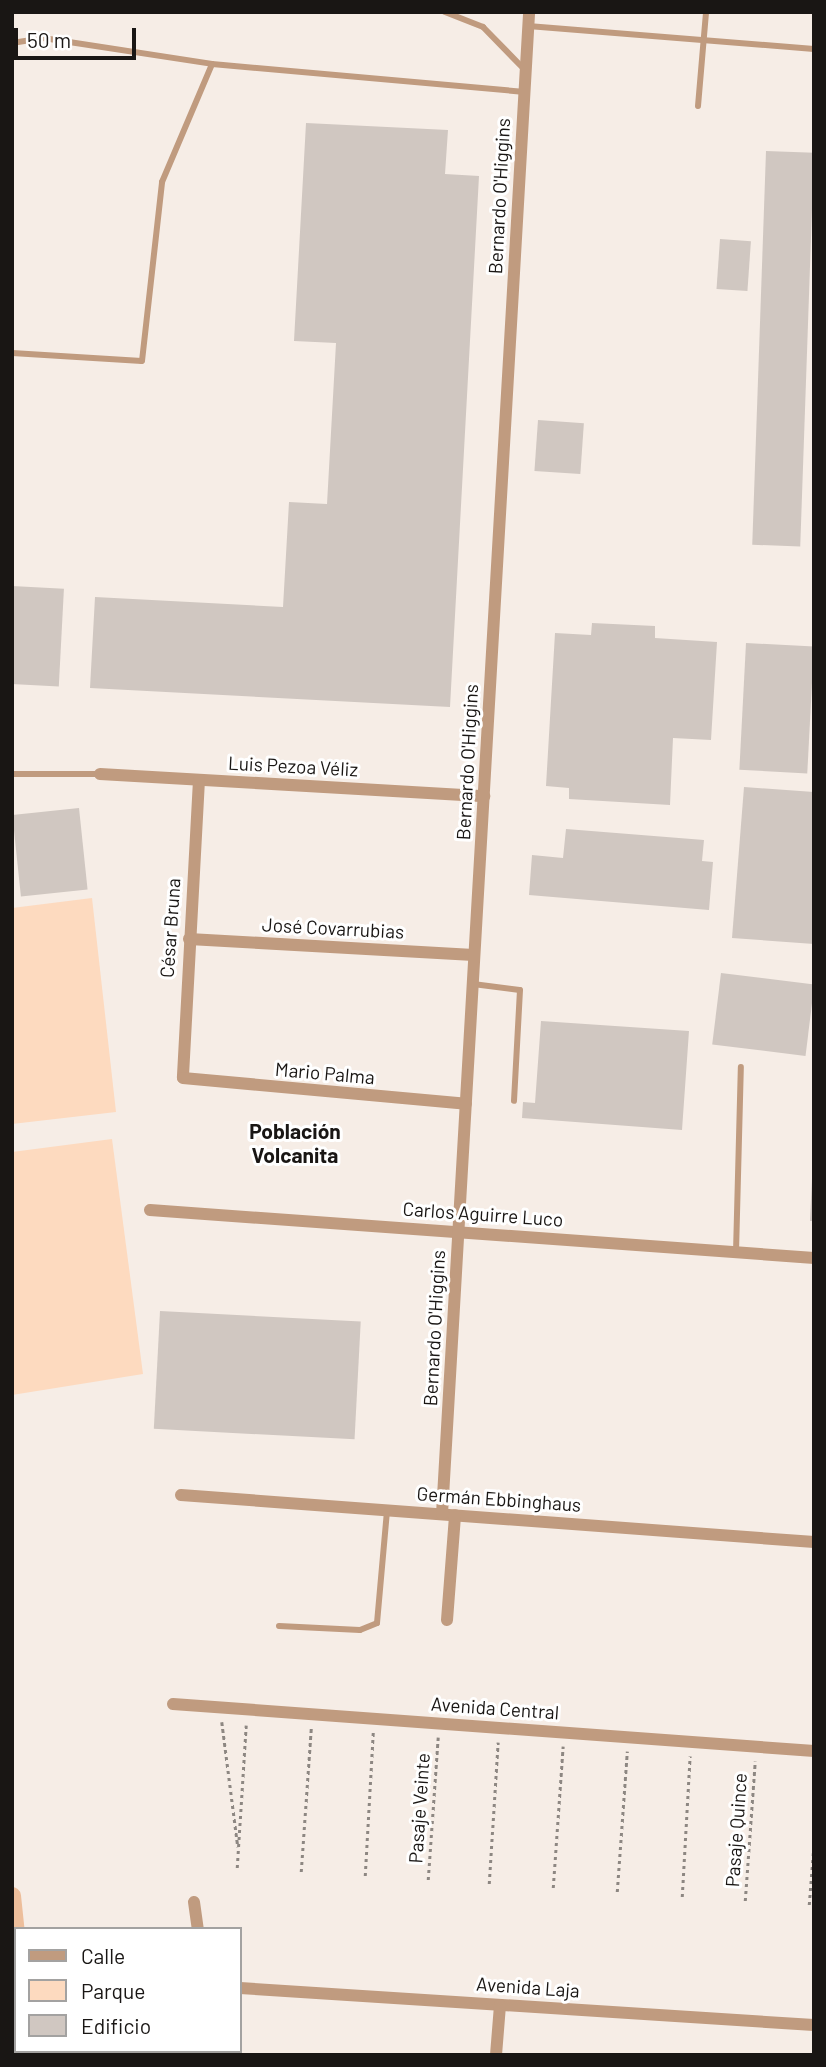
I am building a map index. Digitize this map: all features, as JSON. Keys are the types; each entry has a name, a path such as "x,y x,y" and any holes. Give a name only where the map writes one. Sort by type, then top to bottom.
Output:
{"street":[{"name":"Bernardo O'Higgins","path":"447,1620 458,1232 529,12"},
{"name":"Luis Pezoa Véliz","path":"100,774 484,796"},
{"name":"César Bruna","path":"183,1078 199,780"},
{"name":"José Covarrubias","path":"189,939 474,956"},
{"name":"Mario Palma","path":"183,1078 466,1104"},
{"name":"Carlos Aguirre Luco","path":"150,1210 814,1258"},
{"name":"Germán Ebbinghaus","path":"181,1495 814,1542"},
{"name":"Avenida Central","path":"173,1704 814,1751"},
{"path":"194,1902 198,1927"},
{"name":"Avenida Laja","path":"242,1988 814,2025"},
{"path":"496,2055 500,2005"}],"lane":[{"path":"445,12 483,27 526,72"},
{"path":"698,106 706,12"},
{"path":"528,26 814,49"},
{"path":"12,43 43,38 212,64 525,92"},
{"path":"12,354 142,361 162,182 212,64"},
{"path":"12,774 100,774"},
{"path":"473,984 520,990 514,1101"},
{"path":"736,1252 741,1067"},
{"path":"279,1626 360,1630 377,1623 387,1510"}],"path":[{"path":"222,1721 238,1854"},
{"path":"237,1868 246,1723"},
{"path":"301,1872 311,1728"},
{"path":"365,1876 373,1732"},
{"name":"Pasaje Veinte","path":"428,1881 438,1737"},
{"path":"489,1884 498,1742"},
{"path":"553,1888 563,1746"},
{"path":"617,1892 627,1752"},
{"path":"682,1897 690,1756"},
{"name":"Pasaje Quince","path":"746,1901 755,1760"},
{"path":"810,1905 814,1842"}],"green space":[{"path":"92,898 116,1112 12,1124 12,908"},
{"path":"112,1139 143,1374 12,1395 12,1152"}],"building":[{"path":"306,123 448,130 445,174 479,176 450,707 90,688 95,597 283,607 289,502 327,504 336,343 294,341"},
{"path":"766,151 814,153 800,546 752,545"},
{"path":"720,239 751,241 747,291 717,289"},
{"path":"538,420 584,423 580,474 534,471"},
{"path":"12,586 64,589 59,687 12,684"},
{"path":"592,623 655,626 655,638 717,642 711,740 673,738 670,805 569,799 569,788 546,786 555,633 591,635"},
{"path":"746,643 814,647 807,773 739,770"},
{"path":"744,787 814,792 814,944 732,938"},
{"path":"79,808 88,890 21,897 12,815"},
{"path":"566,829 704,840 702,861 713,862 709,910 529,895 532,855 563,858"},
{"path":"721,973 814,984 806,1056 712,1044"},
{"path":"541,1021 689,1031 682,1130 522,1118 523,1102 535,1103"},
{"path":"812,1179 814,1221 810,1221"},
{"path":"160,1311 361,1322 355,1439 154,1429"}],"waterway":[{"path":"12,1896 15,1927"}],"district":[{"name":"Población Volcanita","path":"295,1143"}]}
